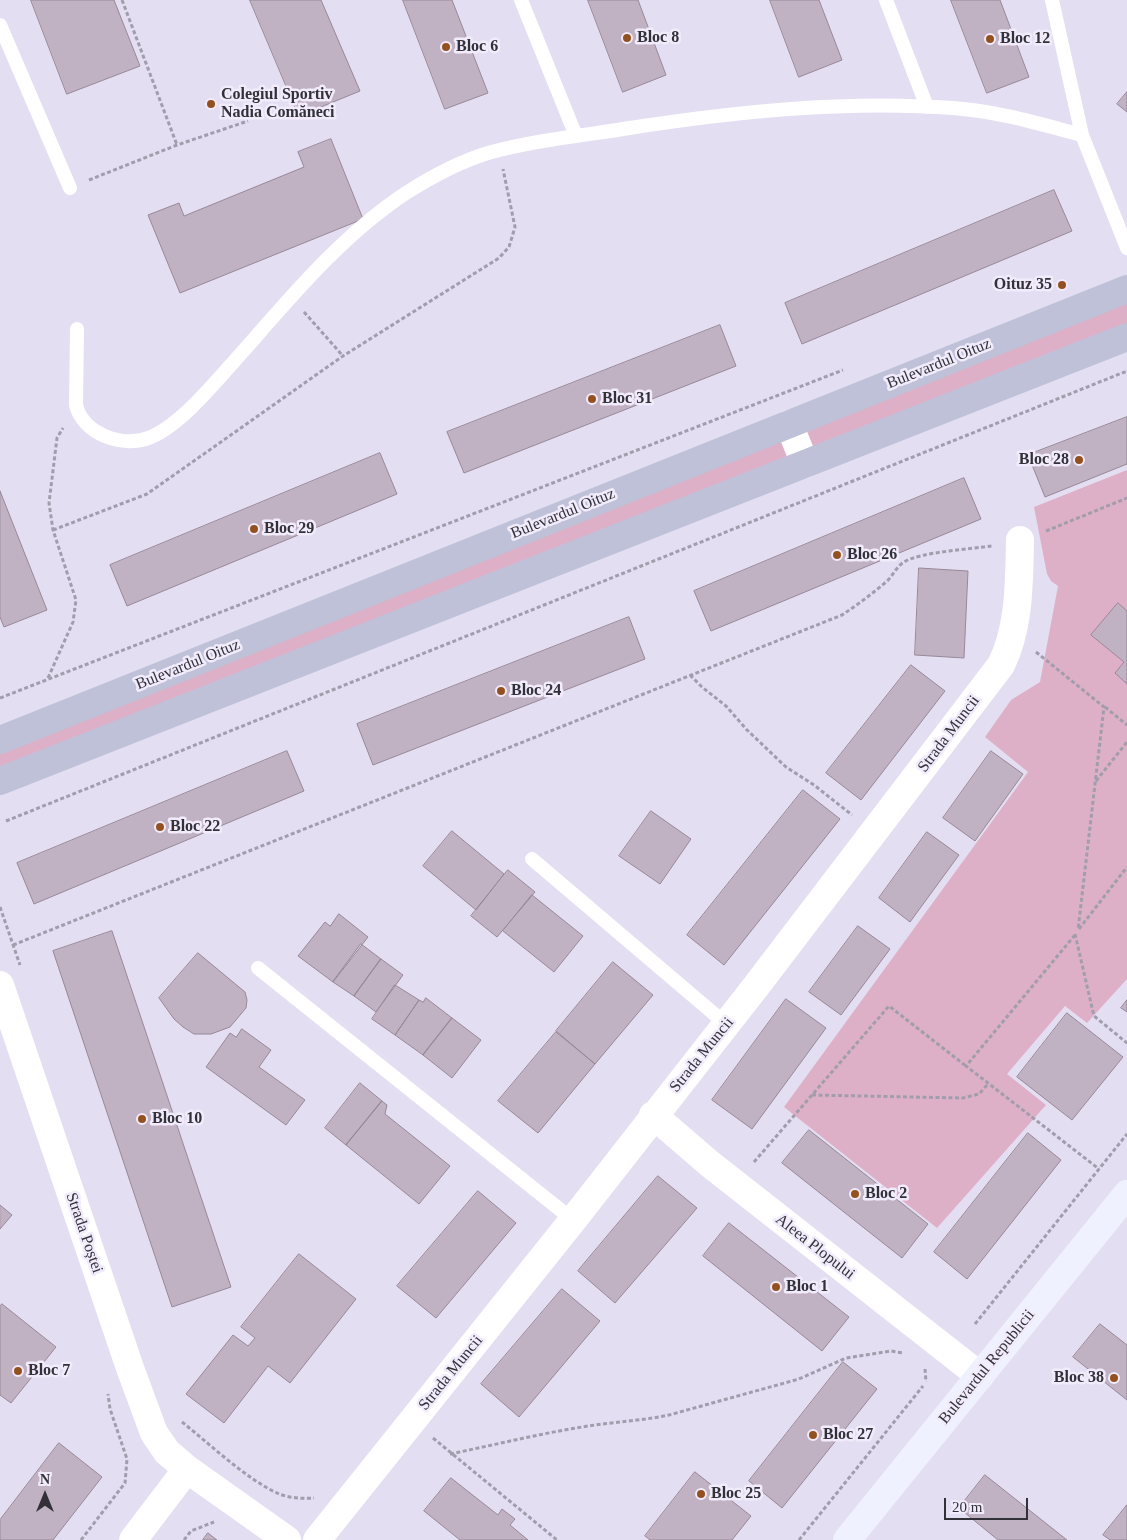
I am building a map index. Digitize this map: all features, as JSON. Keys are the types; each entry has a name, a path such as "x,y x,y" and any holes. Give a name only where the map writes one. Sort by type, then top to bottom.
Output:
{"main road":[{"name":"Bulevardul Oituz","path":"0,740 1127,288"},
{"path":"0,782 1127,337"}],"street":[{"path":"789,424 805,464"},
{"name":"Strada Muncii","path":"317,1540 573,1220 1001,665 1007,654 1012,634 1018,588 1020,540"},
{"name":"Strada Poștei","path":"11,979 127,1358 154,1433 167,1452 187,1469 287,1540"},
{"name":"Aleea Plopului","path":"653,1115 735,1184 980,1376"},
{"name":"Bulevardul Republicii","path":"847,1540 1127,1194"},
{"path":"133,1540 187,1469"}],"lane":[{"path":"521,0 576,136"},
{"path":"886,0 927,107"},
{"path":"1052,0 1082,135 1127,248"},
{"path":"0,25 70,188"},
{"path":"77,329 76,405 83,422 98,433 115,440 127,441 150,438 195,403 290,297 355,232 389,205 421,184 463,162 535,143 651,125 737,114 883,105 956,108 1006,116 1082,135"},
{"path":"532,859 726,1024"},
{"path":"258,968 573,1220"}],"path":[{"path":"122,0 177,145"},
{"path":"70,188 177,145 248,120"},
{"path":"53,530 147,494 343,356 499,258 509,247 515,227 499,151"},
{"path":"290,297 343,356"},
{"path":"0,698 848,368"},
{"path":"6,821 1127,371"},
{"path":"48,678 73,622 76,600 53,530 49,503 57,438 76,405"},
{"path":"13,945 842,615 888,580 905,561 944,552 1020,540 1064,526 1127,498"},
{"path":"1012,634 1127,725"},
{"path":"690,675 726,706 752,735 786,767 814,785 874,832"},
{"path":"1078,930 1104,707"},
{"path":"1096,782 1127,742"},
{"path":"966,1066 1127,868"},
{"path":"0,907 13,945 11,979"},
{"path":"1075,934 1094,1016 1127,1043"},
{"path":"735,1184 889,1006 1099,1169"},
{"path":"812,1095 963,1098 979,1094 989,1084"},
{"path":"975,1324 1127,1134"},
{"path":"450,1454 569,1429 628,1420 652,1419 684,1412 799,1379 846,1358 890,1351 910,1355"},
{"path":"921,1361 925,1370 926,1382"},
{"path":"799,1540 923,1386"},
{"path":"81,1540 125,1483 127,1459 110,1409"},
{"path":"417,1415 432,1437 450,1454 486,1480 557,1540"},
{"path":"181,1420 250,1475 280,1494 301,1499 317,1498"},
{"path":"184,1540 191,1531 217,1521"}],"shaded area":[{"path":"1127,289 1127,337 0,781 0,740"},
{"path":"1127,470 1127,979 1087,1023 1065,1006 1007,1074 1046,1105 937,1228 784,1107 1028,772 985,737 1011,700 1040,682 1058,586 1051,581 1047,574 1034,507"}],"building":[{"path":"31,0 114,0 140,66 67,94"},
{"path":"250,0 321,0 360,91 299,116"},
{"name":"Bloc 6","path":"403,0 452,0 488,93 445,109"},
{"name":"Bloc 8","path":"588,0 638,0 666,75 623,92"},
{"path":"770,0 819,0 842,60 799,77"},
{"name":"Bloc 12","path":"951,0 1000,0 1029,77 987,93"},
{"path":"1127,92 1127,112 1117,104"},
{"path":"331,139 363,219 180,293 148,215 179,203 184,216 304,167 298,152"},
{"path":"1054,190 1072,231 802,344 785,303"},
{"name":"Bloc 31","path":"720,325 736,366 464,473 447,432"},
{"name":"Bloc 28","path":"1127,417 1127,464 1045,497 1028,455"},
{"name":"Bloc 29","path":"380,453 397,494 127,606 110,565"},
{"name":"Bloc 26","path":"964,478 981,519 711,631 694,591"},
{"path":"0,491 47,610 4,627 0,617"},
{"path":"919,568 968,571 964,658 915,655"},
{"path":"1118,603 1127,611 1127,684 1115,673 1124,662 1091,635"},
{"name":"Bloc 24","path":"629,617 645,659 373,765 357,724"},
{"path":"911,665 945,691 861,800 826,773"},
{"name":"Bloc 22","path":"287,751 304,791 34,904 17,863"},
{"path":"991,751 1023,774 975,841 943,818"},
{"path":"803,790 840,819 724,965 687,935"},
{"path":"651,811 691,839 660,884 619,856"},
{"path":"452,831 504,874 476,910 423,866"},
{"path":"927,832 959,855 910,922 879,898"},
{"path":"508,870 535,892 497,937 471,916"},
{"path":"532,895 583,936 554,972 503,931"},
{"path":"339,914 368,937 333,982 298,956 325,922 330,926"},
{"path":"858,926 890,949 841,1015 809,992"},
{"name":"Bloc 10","path":"112,931 231,1287 172,1307 53,951"},
{"path":"361,944 381,959 354,996 333,982"},
{"path":"198,953 245,992 247,1000 246,1008 230,1027 211,1034 194,1034 183,1027 174,1019 159,998"},
{"path":"381,959 403,975 376,1012 354,996"},
{"path":"613,962 653,995 595,1064 556,1031"},
{"path":"395,985 419,1000 395,1035 372,1019"},
{"path":"426,998 452,1018 423,1055 395,1035 419,1000 423,1002"},
{"path":"786,999 826,1028 752,1129 712,1100"},
{"path":"1127,1000 1127,1012 1121,1008"},
{"path":"1067,1013 1123,1057 1072,1120 1017,1077"},
{"path":"452,1018 481,1040 452,1078 423,1055"},
{"path":"242,1029 271,1050 259,1067 305,1100 286,1125 206,1067 230,1033 236,1037"},
{"path":"556,1032 595,1064 538,1133 498,1101"},
{"path":"360,1083 382,1101 346,1145 325,1128"},
{"path":"382,1101 387,1105 385,1114 450,1166 419,1204 346,1145"},
{"name":"Bloc 2","path":"809,1130 928,1224 902,1258 782,1163"},
{"path":"1028,1133 1061,1160 967,1279 934,1252"},
{"path":"658,1176 697,1208 615,1303 578,1271"},
{"path":"478,1191 516,1223 436,1318 397,1286"},
{"path":"0,1205 12,1215 0,1229"},
{"name":"Bloc 1","path":"729,1223 849,1317 822,1351 703,1256"},
{"path":"299,1254 356,1299 290,1383 268,1366 224,1423 186,1394 233,1335 248,1346 255,1338 241,1327"},
{"path":"562,1289 600,1321 519,1417 481,1384"},
{"name":"Bloc 7","path":"2,1304 56,1347 11,1403 0,1395 0,1307"},
{"name":"Bloc 38","path":"1100,1324 1127,1345 1127,1400 1073,1357"},
{"name":"Bloc 27","path":"843,1362 877,1389 782,1508 749,1481"},
{"path":"59,1443 102,1477 53,1540 0,1540 0,1520"},
{"name":"Bloc 25","path":"695,1472 751,1516 732,1540 650,1540 645,1536"},
{"path":"985,1475 1067,1540 998,1540 959,1508"},
{"path":"451,1478 498,1515 502,1509 515,1519 510,1525 528,1540 460,1540 424,1511"},
{"path":"1127,1505 1127,1540 1110,1540 1103,1535"},
{"path":"208,1533 217,1540 203,1540"}],"place":[{"name":"Bloc 8","path":"627,38"},
{"name":"Bloc 12","path":"990,39"},
{"name":"Bloc 6","path":"446,47"},
{"name":"Colegiul Sportiv Nadia Comăneci","path":"211,104"},
{"name":"Oituz 35","path":"1062,285"},
{"name":"Bloc 31","path":"592,399"},
{"name":"Bloc 28","path":"1079,460"},
{"name":"Bloc 29","path":"254,529"},
{"name":"Bloc 26","path":"837,555"},
{"name":"Bloc 24","path":"501,691"},
{"name":"Bloc 22","path":"160,827"},
{"name":"Bloc 10","path":"142,1119"},
{"name":"Bloc 2","path":"855,1194"},
{"name":"Bloc 1","path":"776,1287"},
{"name":"Bloc 7","path":"18,1371"},
{"name":"Bloc 38","path":"1114,1378"},
{"name":"Bloc 27","path":"813,1435"},
{"name":"Bloc 25","path":"701,1494"}]}
